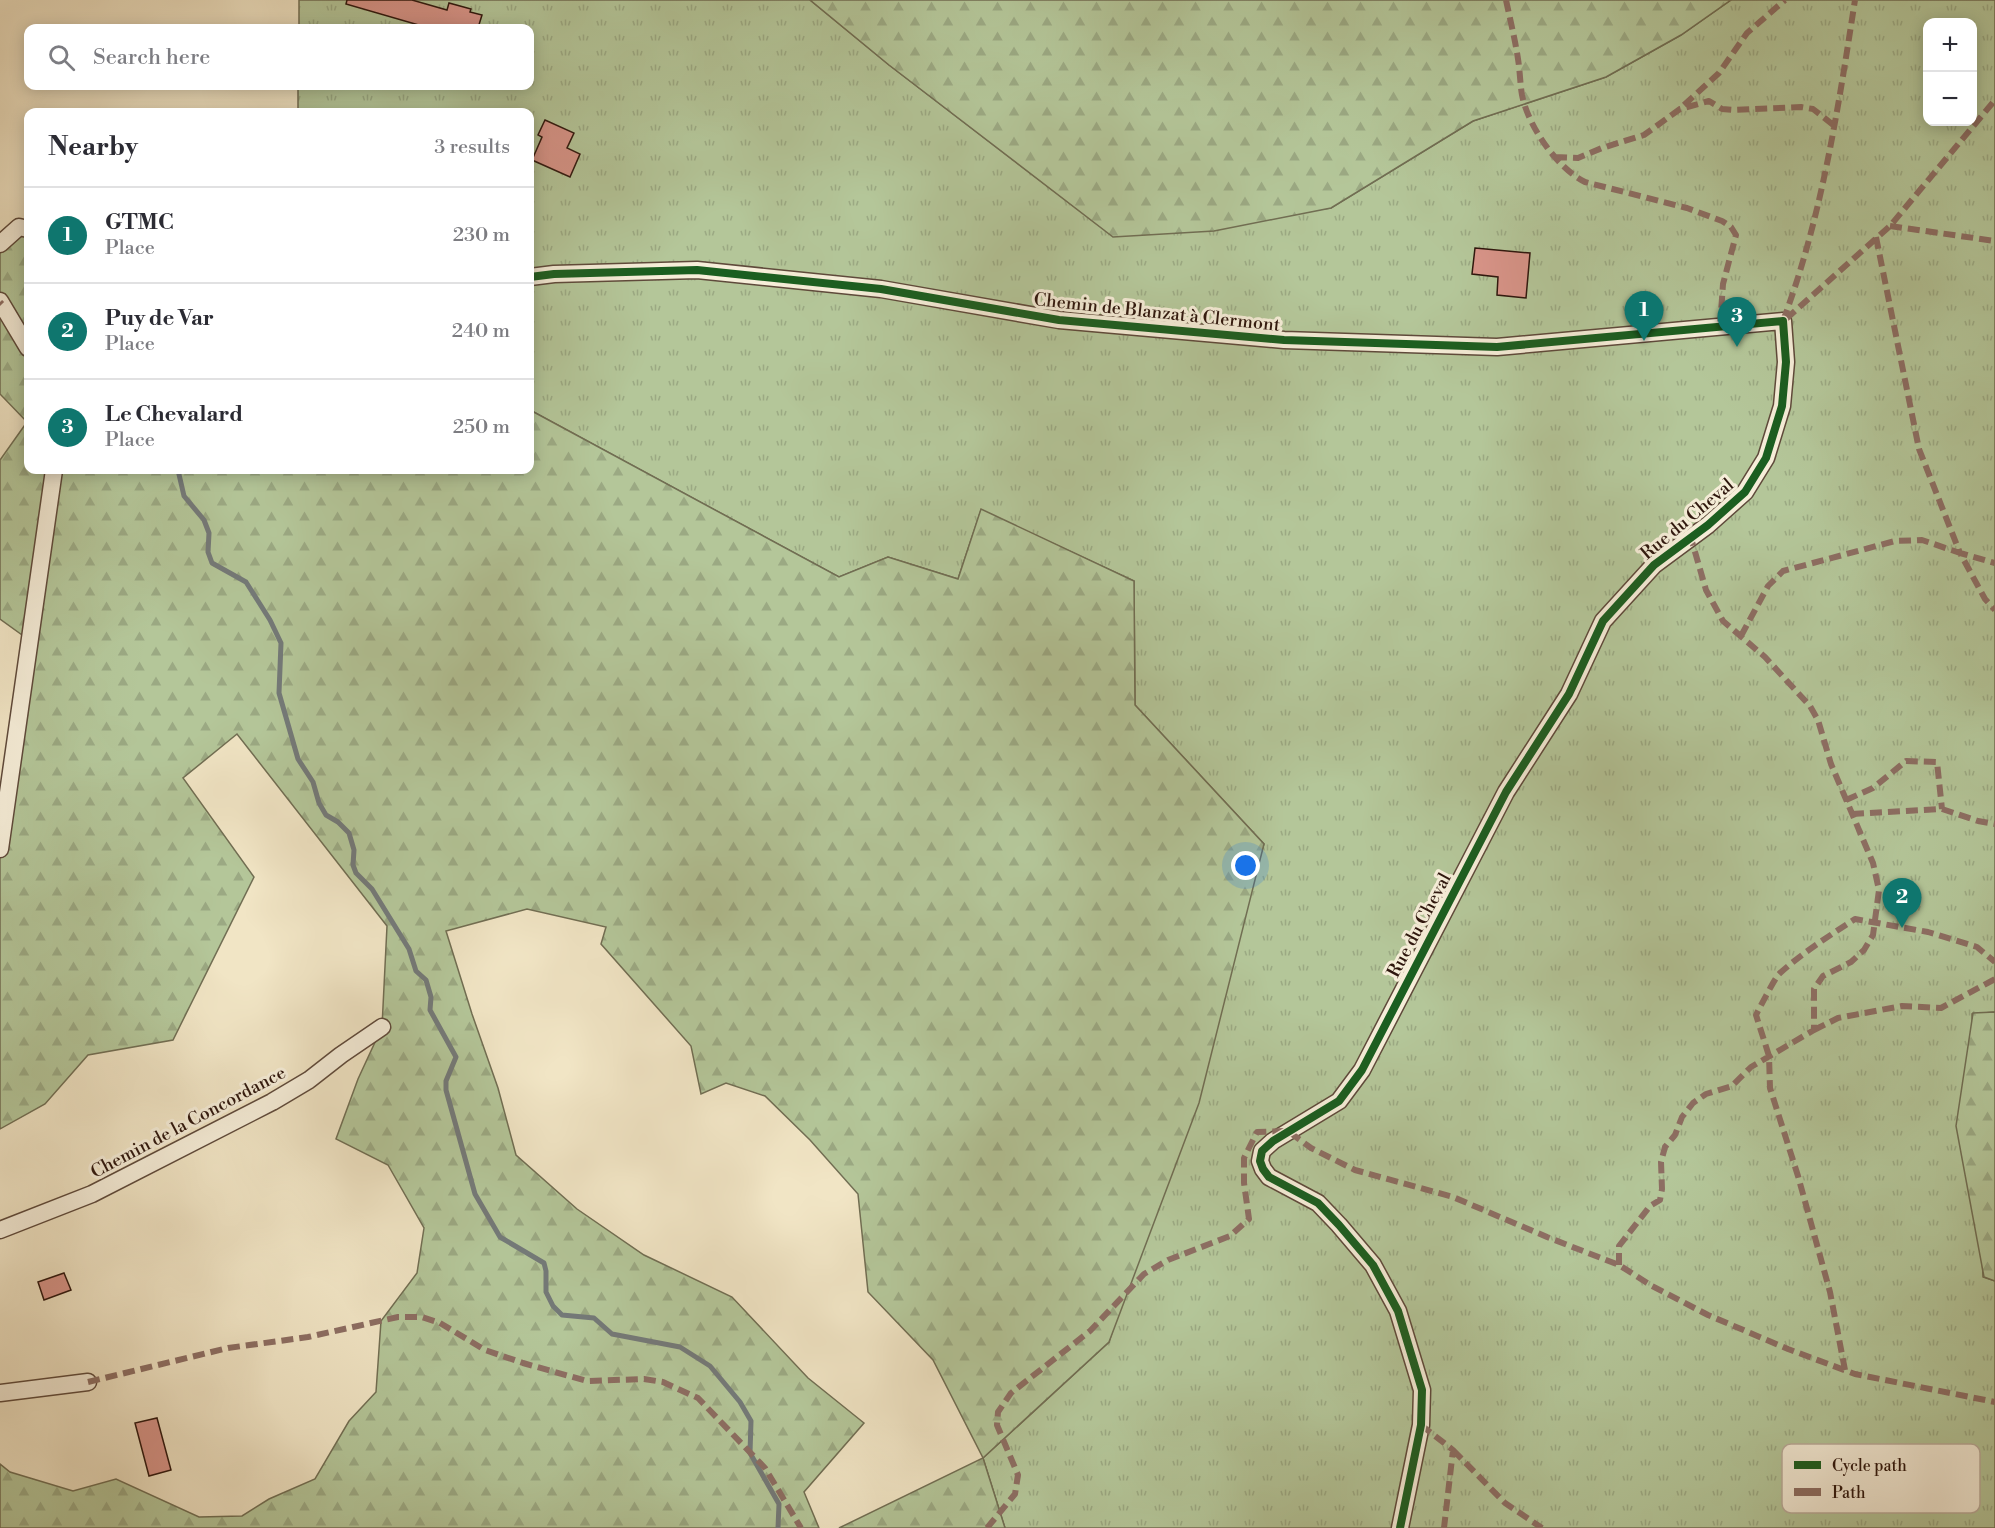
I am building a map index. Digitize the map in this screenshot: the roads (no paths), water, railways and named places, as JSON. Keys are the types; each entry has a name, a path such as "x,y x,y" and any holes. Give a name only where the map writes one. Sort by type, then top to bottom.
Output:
{"street":[{"path":"0,244 19,227 24,228"},
{"name":"Chemin de Blanzat à Clermont","path":"534,276 697,270 881,289 1059,320 1284,340 1497,347 1784,321"},
{"path":"1,302 24,341"},
{"name":"Rue du Cheval","path":"1400,1528 1421,1425 1422,1390 1398,1311 1373,1265 1318,1203 1269,1177 1260,1161 1262,1151 1288,1131 1339,1101 1362,1070 1506,792 1569,694 1603,621 1654,565 1708,525 1745,492 1766,458 1782,406 1786,362 1784,321"},
{"path":"0,849 53,474"},
{"name":"Chemin de la Concordance","path":"0,1230 92,1194 263,1107 309,1080 382,1027"},
{"path":"0,1393 88,1382"}],"waterway":[{"path":"179,474 184,496 204,520 209,533 208,552 212,563 246,582 270,620 281,643 279,693 298,759 313,782 319,803 326,815 338,822 349,833 354,850 353,865 356,873 372,889 409,949 416,971 426,980 431,997 430,1010 456,1057 446,1081 446,1090 475,1194 500,1237 544,1263 546,1292 553,1306 562,1315 594,1318 612,1334 680,1347 710,1366 740,1402 751,1421 750,1453 779,1504 778,1528"}],"place":[{"name":"GTMC","path":"1644,341"},
{"name":"Le Chevalard","path":"1737,347"},
{"name":"Puy de Var","path":"1902,928"}]}
